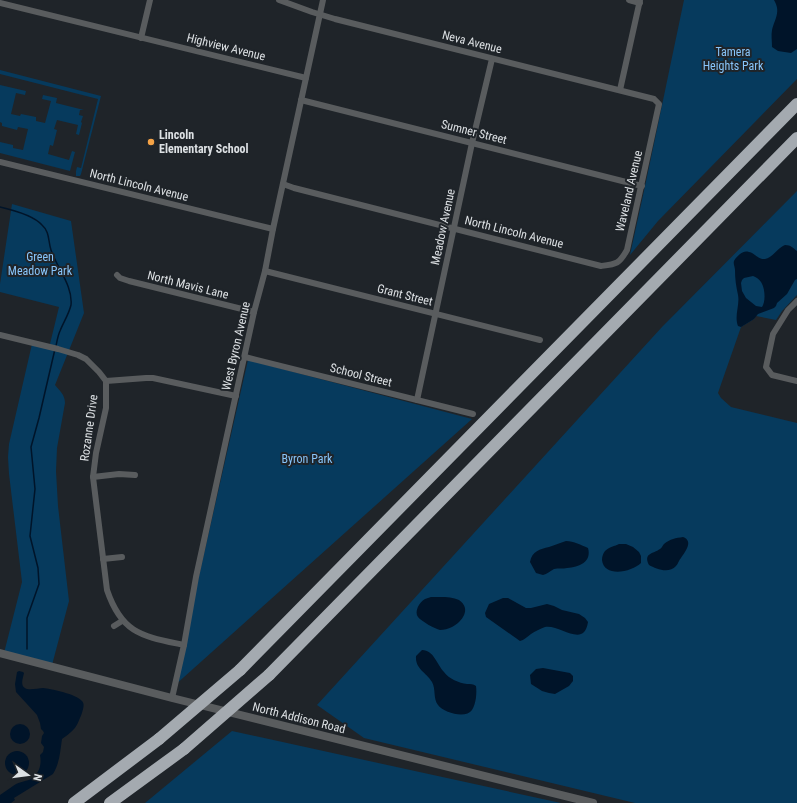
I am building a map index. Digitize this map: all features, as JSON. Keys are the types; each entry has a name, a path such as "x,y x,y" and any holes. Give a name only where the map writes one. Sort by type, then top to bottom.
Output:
{"highway":[{"path":"74,803 160,739 240,670 797,104"},
{"path":"110,803 184,749 269,674 797,138"}],"street":[{"path":"141,38 150,0"},
{"name":"Neva Avenue","path":"278,0 320,15 654,99 659,104"},
{"name":"West Byron Avenue","path":"172,698 184,645 196,577 254,312 265,270 323,0"},
{"path":"620,90 640,1 629,0"},
{"name":"Highview Avenue","path":"0,3 306,78"},
{"name":"Meadow Avenue","path":"417,400 472,143 492,59"},
{"name":"Sumner Street","path":"301,100 642,186"},
{"name":"Waveland Avenue","path":"601,266 614,264 621,260 627,250 659,104"},
{"name":"North Lincoln Avenue","path":"0,162 273,229"},
{"name":"North Lincoln Avenue","path":"283,184 601,266"},
{"name":"Grant Street","path":"265,270 540,340"},
{"name":"North Mavis Lane","path":"117,274 120,278 129,282 254,312"},
{"path":"797,300 788,310 773,334 766,367 772,375 797,381"},
{"name":"Rozanne Drive","path":"0,335 56,348 78,355 86,359 106,381 106,408 96,453 93,477 107,590 116,613 122,621 133,630 142,635 184,645"},
{"name":"School Street","path":"245,357 473,414"},
{"path":"106,381 153,378 236,396"},
{"name":"Rozanne Drive","path":"93,477 119,474 134,475"},
{"path":"103,559 122,557"},
{"path":"114,626 122,621"},
{"name":"North Addison Road","path":"0,653 172,698 593,803"}],"green space":[{"name":"Tamera Heights Park","path":"684,0 797,0 797,79 658,221 630,255 651,159"},
{"path":"0,70 101,96 80,176 76,176 76,171 77,167 81,168 98,99 0,74"},
{"path":"0,85 26,91 25,95 16,93 11,114 36,117 36,121 45,123 51,101 42,99 43,95 57,98 56,103 84,110 80,110 79,115 83,116 79,135 76,134 78,125 57,120 54,129 57,130 53,146 50,145 48,154 69,160 72,151 75,152 70,171 0,153 0,142 13,145 13,148 23,150 28,129 18,127 17,130 2,126 2,123 0,122"},
{"path":"797,191 797,295 776,320 756,316 754,319 741,327 718,393 721,398 731,407 797,423 797,803 635,803 364,738 317,705 662,327"},
{"name":"Green Meadow Park","path":"12,204 71,221 84,313 55,385 65,400 57,448 56,471 58,506 69,601 52,665 4,653 22,582 9,474 9,444 32,344 49,348 59,307 0,292"},
{"name":"Byron Park","path":"248,360 472,419 174,686"},
{"path":"232,731 561,803 145,803"}],"shaded area":[{"path":"774,0 797,0 797,49 791,53 778,51 772,47 772,32 777,15 777,8"},
{"path":"785,245 792,247 797,251 797,279 787,294 777,303 774,308 758,314 754,319 741,327 738,326 738,299 734,260 743,252 751,253 765,259 771,256","holes":["753,276 760,281 763,288 764,298 762,307 756,306 746,298 742,291 742,280"]},
{"path":"683,537 688,541 688,547 677,565 670,570 662,570 649,565 647,558 650,554 660,549 669,541 675,538"},
{"path":"566,541 575,542 588,548 588,557 584,563 576,566 554,569 543,575 536,573 530,562 533,555 540,550"},
{"path":"619,544 626,544 639,552 641,556 641,563 631,569 619,572 608,569 604,566 602,557 605,551 608,548"},
{"path":"431,597 449,597 459,600 465,607 462,619 456,625 442,630 422,621 417,615 418,607 423,600"},
{"path":"503,598 508,598 526,608 547,604 562,610 579,614 588,622 586,630 582,634 577,635 551,627 545,627 520,641 486,617 485,613 489,604"},
{"path":"422,650 430,652 451,679 476,686 475,702 469,713 455,714 441,708 436,703 432,682 417,664 416,656"},
{"path":"543,668 570,673 573,676 573,681 569,686 555,694 542,691 531,684 530,675 536,669"},
{"path":"19,671 24,673 22,683 23,687 27,689 43,688 69,694 79,698 84,707 75,728 62,739 58,761 53,774 14,798 15,800 11,803 0,803 0,795 16,784 29,780 37,773 41,762 40,755 43,752 44,747 41,743 44,733 41,729 37,715 16,692 15,684 17,672"},
{"path":"20,724 27,727 30,734 27,741 20,744 13,741 10,734 13,727"},
{"path":"12,751 22,751 29,758 29,768 22,775 12,775 5,768 5,758"}],"waterway":[{"path":"0,207 22,213 33,218 45,228 51,250 70,291 71,298 71,305 59,333 56,346"},
{"path":"27,649 27,618 39,584 38,568 30,536 35,489 31,447 55,349"}],"place":[{"name":"Lincoln Elementary School","path":"151,142"}]}
